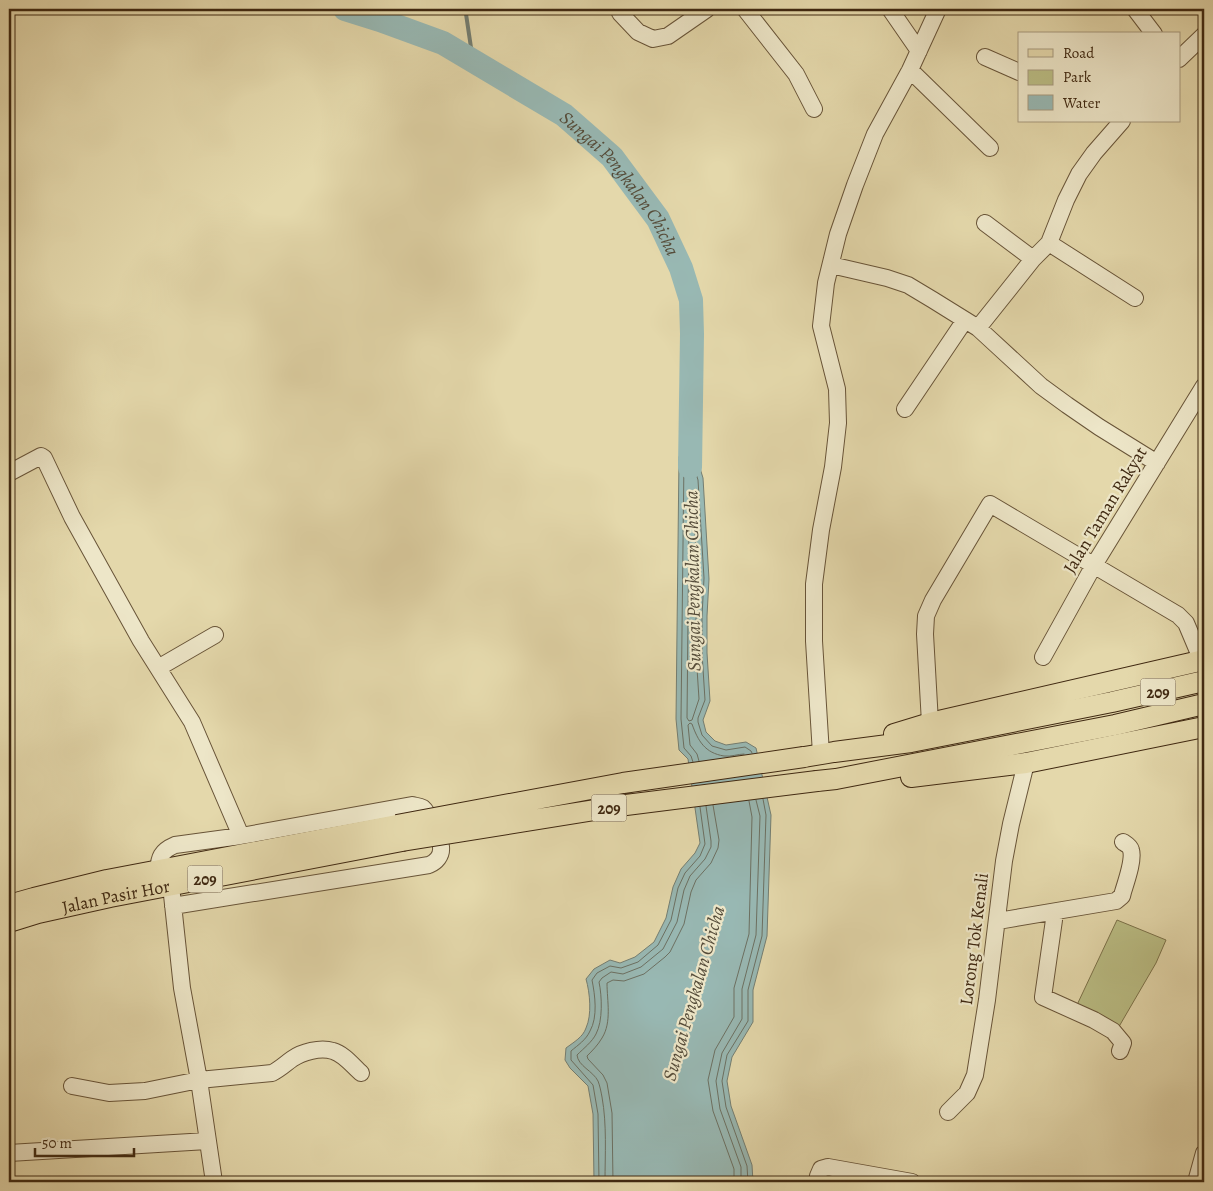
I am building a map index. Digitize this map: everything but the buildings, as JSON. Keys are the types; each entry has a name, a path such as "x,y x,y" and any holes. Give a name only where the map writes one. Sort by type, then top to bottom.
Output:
{"main road":[{"path":"820,754 930,723 1203,661"},
{"name":"209","path":"400,833 623,783 911,742 1112,702 1204,681"},
{"name":"209","path":"400,833 826,780 1115,725 1204,704"},
{"path":"826,780 914,777 1026,763 1204,727"},
{"name":"Jalan Pasir Hor","path":"9,906 107,880 158,870 400,833"},
{"name":"Jalan Pasir Hor","path":"9,922 47,911 171,886 400,833"}],"street":[{"path":"620,9 620,13 638,32 653,39 668,36 707,9"},
{"path":"745,9 796,74 814,108"},
{"path":"890,9 918,51"},
{"path":"820,754 814,642 814,584 821,530 833,467 838,423 837,389 821,326 826,283 838,234 875,134 910,70 938,9"},
{"path":"1135,9 1152,32"},
{"path":"1180,58 1204,35"},
{"path":"985,57 1018,72"},
{"path":"910,70 990,148"},
{"path":"905,409 972,324 1049,244 1066,200 1079,174 1117,123"},
{"path":"985,223 1033,260"},
{"path":"1049,244 1135,298"},
{"path":"830,265 887,278 908,285 972,324 1041,386 1098,427 1157,463"},
{"name":"Jalan Taman Rakyat","path":"1043,657 1094,565 1204,386"},
{"path":"9,473 36,458 41,456 44,458 72,517 141,641 192,722 241,836"},
{"path":"930,723 925,634 926,616 933,600 990,504 1178,615 1186,623 1203,661"},
{"path":"158,668 215,635"},
{"name":"Lorong Tok Kenali","path":"948,1112 968,1093 975,1075 998,921 1006,852 1026,763"},
{"path":"158,870 162,853 168,848 175,846 412,805 424,809 429,816 441,847 440,855 436,862 429,865 173,906"},
{"path":"998,921 1112,902 1119,899 1123,892 1132,858 1132,851 1123,842"},
{"path":"171,886 182,988 199,1080 214,1182"},
{"path":"1054,912 1043,997 1094,1020 1113,1031 1123,1043 1120,1051"},
{"path":"72,1086 109,1093 145,1091 199,1080 272,1072 282,1068 302,1053 319,1050 334,1051 345,1058 361,1073"},
{"path":"9,1153 207,1141"},
{"path":"1196,1182 1204,1152"},
{"path":"817,1182 821,1169 828,1167 912,1182"}],"green space":[{"path":"1117,920 1166,940 1156,963 1117,1030 1076,1007"}],"water":[{"path":"689,432 703,478 709,579 707,653 710,701 703,720 706,732 715,741 726,745 746,742 756,748 771,815 767,936 753,990 753,1022 732,1057 727,1081 731,1106 752,1165 753,1182 594,1182 593,1114 588,1086 570,1068 565,1060 566,1048 580,1037 588,1023 590,1004 586,979 594,969 610,960 620,963 635,957 654,942 666,918 673,887 681,869 695,853 700,843 688,759 679,750 676,719 679,457"}],"waterway":[{"name":"Sungai Pengkalan Chicha","path":"345,9 443,43 564,115 612,157 658,219 681,268 691,300 690,467"},
{"path":"463,9 466,14 473,61"}]}
